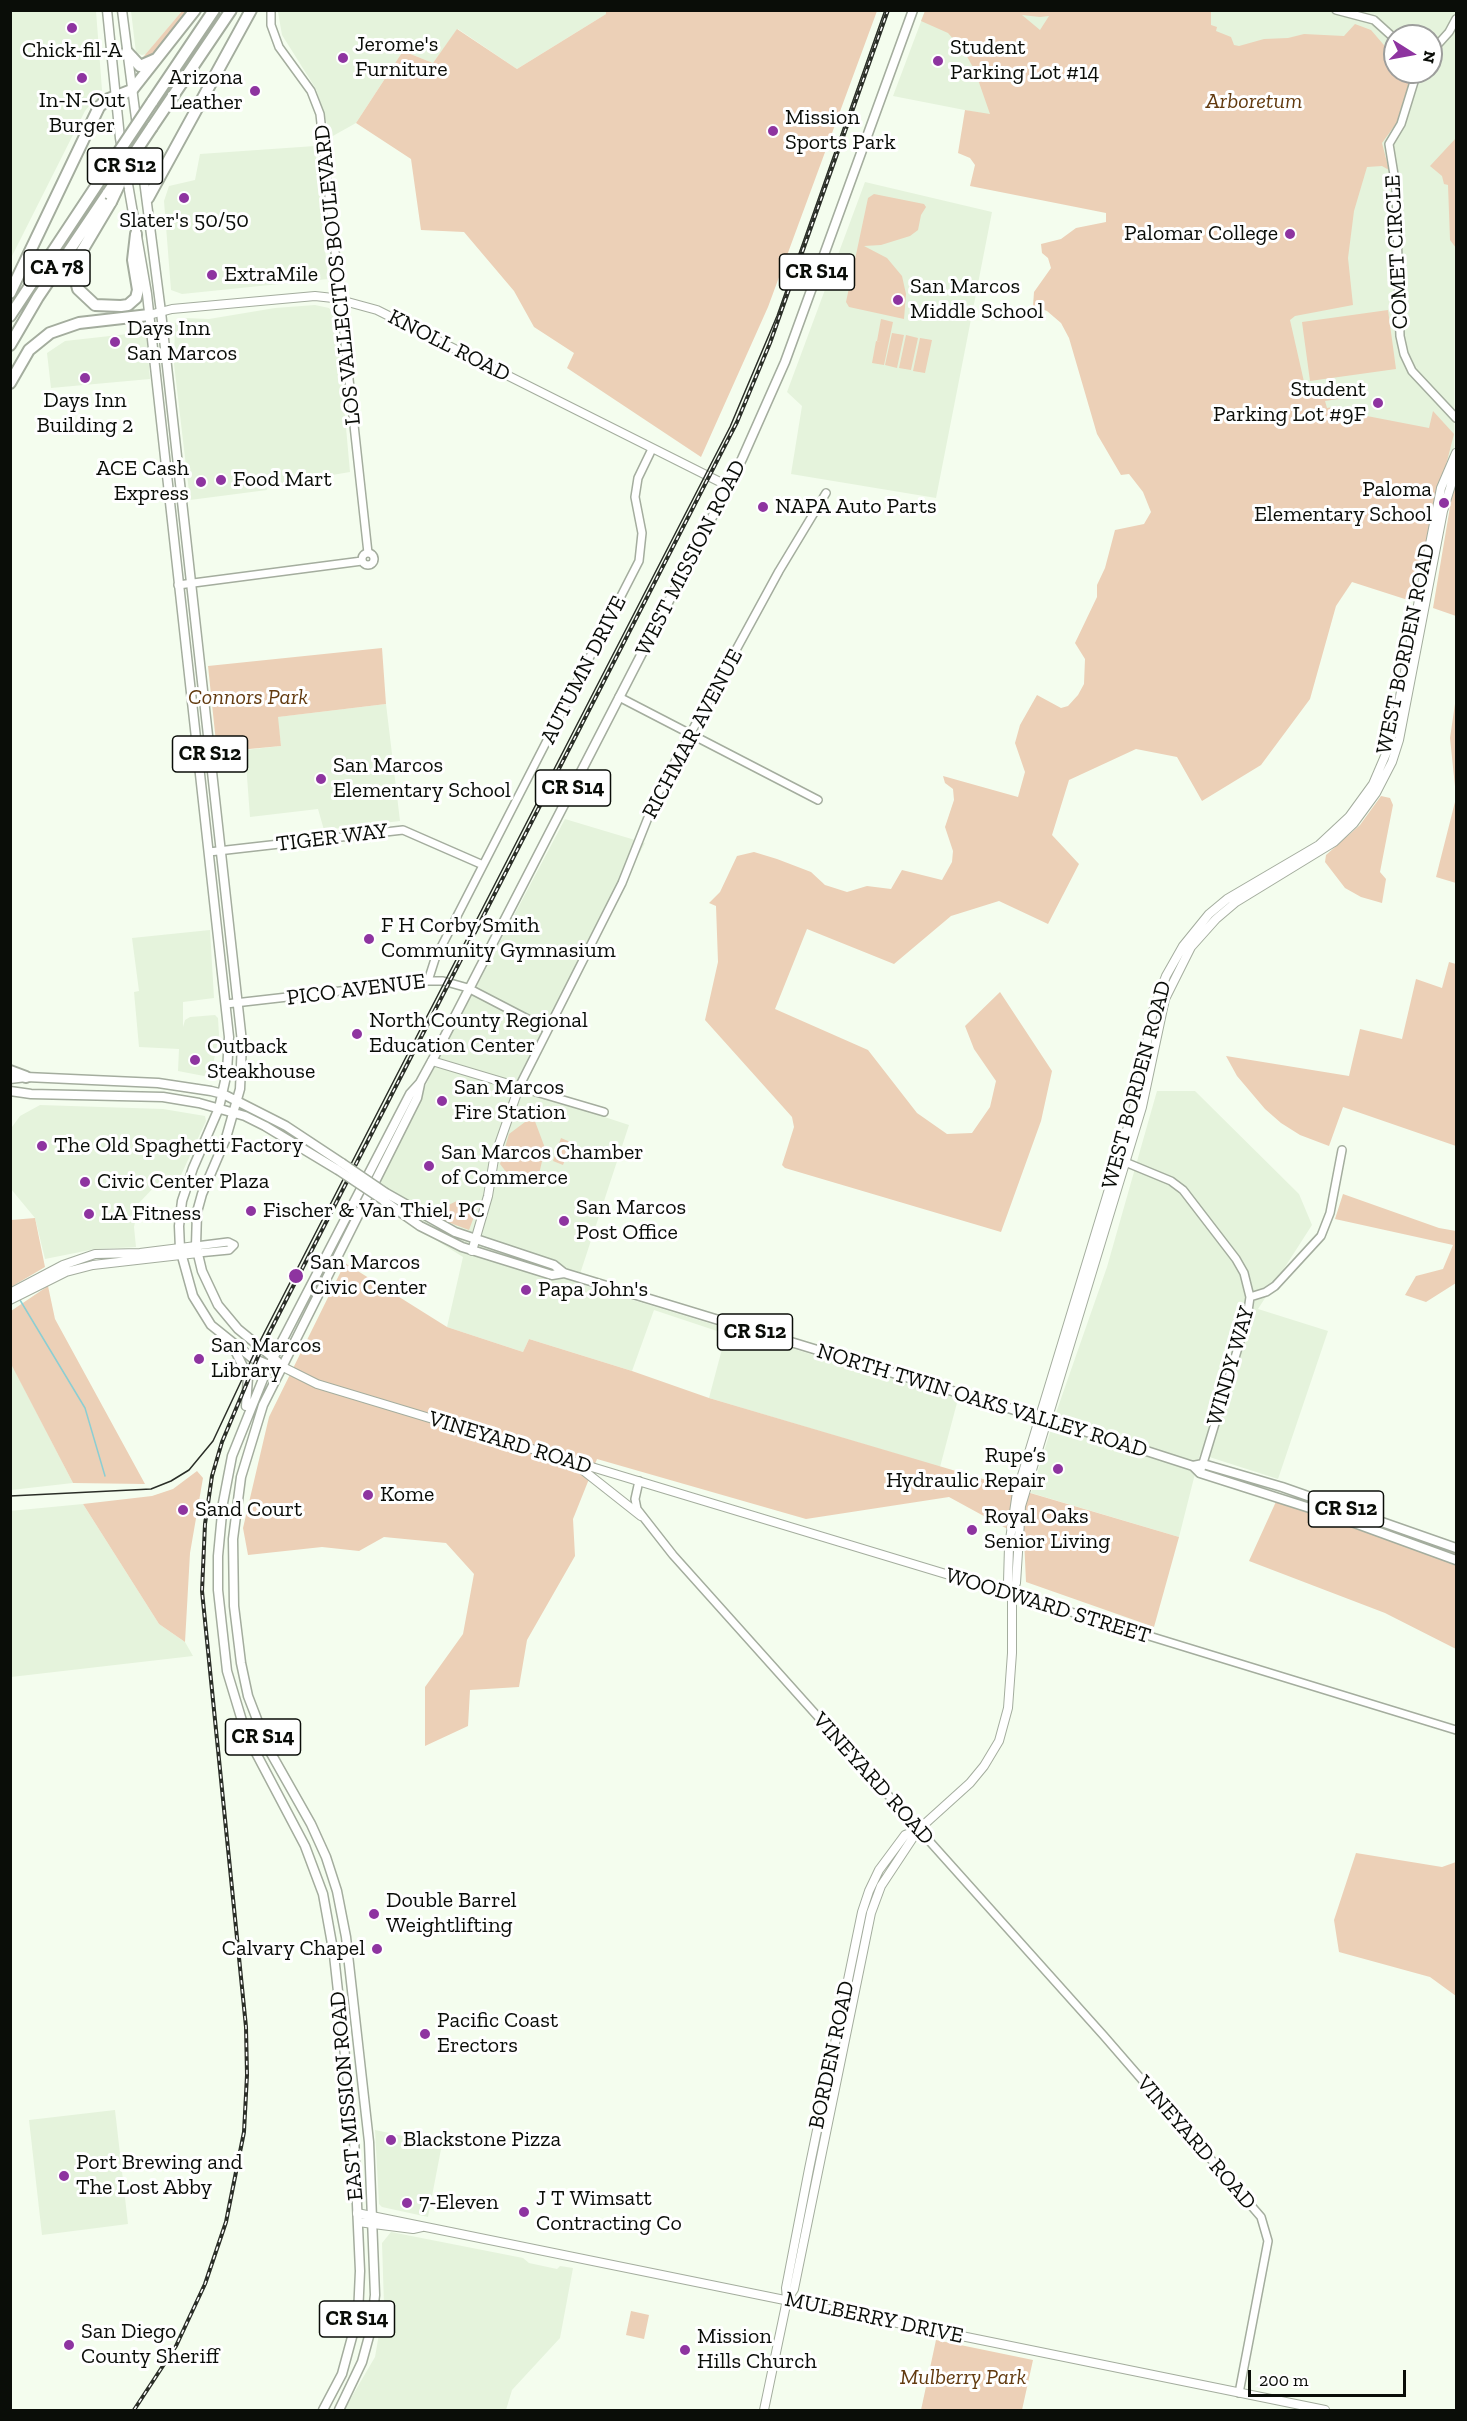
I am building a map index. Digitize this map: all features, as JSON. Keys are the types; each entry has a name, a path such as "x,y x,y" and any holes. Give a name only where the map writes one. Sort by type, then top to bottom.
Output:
{"highway":[{"path":"10,293 99,106 106,100 132,90 195,10"},
{"name":"CA 78","path":"10,316 214,10"},
{"name":"CA 78","path":"10,345 38,297 109,197 135,152 231,10"},
{"path":"148,198 251,10"},
{"path":"127,52 133,62 140,66 161,55"},
{"path":"109,197 79,256 74,273 78,289 95,305 128,305 136,298 138,290 133,260 136,234"},
{"path":"10,383 30,350 50,333 80,323 149,315"},
{"path":"10,1071 26,1077"}],"main road":[{"name":"CR S12","path":"106,10 115,98 149,315 226,1004 229,1052 219,1108"},
{"name":"CR S12","path":"122,10 148,198 239,1004 242,1075 236,1102"},
{"name":"WEST MISSION ROAD","path":"368,1184 410,1094 420,1083 432,1061 729,486 776,384 913,10"},
{"name":"KNOLL ROAD","path":"149,315 287,298 340,300 376,310 729,486"},
{"path":"152,351 157,352 166,372"},
{"name":"WEST BORDEN ROAD","path":"1043,1419 1137,1097 1154,1011 1166,976 1183,946 1209,914 1242,890 1324,840 1349,817 1373,784 1388,749 1441,489 1456,453"},
{"name":"WEST BORDEN ROAD","path":"1043,1419 1125,1162 1146,1088 1165,999 1191,946 1236,903 1334,842 1367,807 1385,777 1401,729 1443,511 1456,469"},
{"path":"432,1061 519,1087"},
{"path":"10,1079 26,1077 158,1083 223,1094"},
{"name":"RICHMAR AVENUE","path":"472,1251 488,1196 494,1159 519,1087"},
{"name":"NORTH TWIN OAKS VALLEY ROAD","path":"10,1091 164,1097 219,1108 280,1134 340,1166"},
{"name":"NORTH TWIN OAKS VALLEY ROAD","path":"223,1094 299,1133 430,1232 472,1251 552,1275 564,1273"},
{"path":"236,1102 234,1113 201,1194 197,1212 197,1250 209,1289 224,1314 238,1329 274,1357 281,1366"},
{"path":"219,1108 186,1186 179,1226 181,1252 193,1296 206,1318 252,1358 269,1365 281,1366"},
{"name":"EAST MISSION ROAD","path":"323,2410 342,2374 357,2325 360,2296 354,2138 327,1910 305,1846 255,1755 237,1710 227,1671 218,1590 219,1529 232,1456 269,1365 368,1184"},
{"name":"EAST MISSION ROAD","path":"339,2410 359,2370 371,2329 375,2286 368,2132 344,1920 320,1844 263,1737 246,1689 238,1646 232,1570 233,1536 243,1469 255,1427 281,1366 368,1184"},
{"name":"NORTH TWIN OAKS VALLEY ROAD","path":"385,1196 475,1241 554,1265 564,1273 1199,1468 1456,1560"},
{"path":"10,1300 63,1265 95,1254 197,1250"},
{"path":"10,1293 42,1280"},
{"path":"231,1342 243,1364 249,1388 232,1456"},
{"name":"VINEYARD ROAD","path":"281,1366 317,1384 639,1481"},
{"name":"BORDEN ROAD","path":"764,2410 787,2300 794,2289 871,1913 886,1878 918,1830 975,1778 999,1741 1008,1708 1012,1653 1012,1594 1016,1584 1014,1530 1024,1481 1043,1419"},
{"path":"573,1462 641,1516"},
{"name":"NORTH TWIN OAKS VALLEY ROAD","path":"1199,1468 1282,1487 1456,1548"},
{"name":"WOODWARD STREET","path":"639,1481 1012,1594"},
{"path":"255,1755 265,1762 275,1779 286,1780"},
{"path":"323,1894 341,1907"},
{"path":"327,1910 333,1909 344,1920"},
{"name":"MULBERRY DRIVE","path":"358,2217 787,2300 1325,2410"}],"street":[{"name":"LOS VALLECITOS BOULEVARD","path":"272,10 272,25 279,47 311,91 320,114 368,553"},
{"path":"1336,10 1374,20 1383,28"},
{"path":"1443,39 1456,19"},
{"name":"COMET CIRCLE","path":"1413,84 1401,124 1389,144 1396,187 1400,336 1404,354 1412,371 1456,418"},
{"name":"AUTUMN DRIVE","path":"428,981 435,960 639,561 642,533 634,497 638,478 652,449"},
{"name":"RICHMAR AVENUE","path":"519,1087 622,883 657,795 779,571 826,493"},
{"path":"178,585 362,561 368,566 374,563 374,557 368,553 363,555 362,561"},
{"path":"619,697 818,800"},
{"name":"TIGER WAY","path":"209,852 402,830 483,865"},
{"name":"PICO AVENUE","path":"226,1004 428,981 450,982 468,988 547,1029"},
{"path":"519,1087 604,1112"},
{"name":"WINDY WAY","path":"1199,1468 1247,1318 1250,1297 1266,1292 1275,1286 1321,1236 1330,1213 1341,1150"},
{"path":"1125,1162 1171,1181 1182,1190 1236,1259 1244,1273 1250,1297"},
{"path":"639,1481 635,1498 641,1516"},
{"name":"VINEYARD ROAD","path":"641,1516 704,1591 1104,2036 1261,2217 1268,2241 1239,2393"},
{"name":"WOODWARD STREET","path":"1012,1594 1456,1730"}],"shaded area":[{"path":"11,10 96,11 102,90 85,111 11,258"},
{"path":"131,10 182,11 146,54 142,55 136,53"},
{"path":"606,10 606,14 517,69 458,29 433,63 403,51 356,123 331,137 316,89 282,35 278,12"},
{"name":"Palomar College","path":"925,11 1456,11 1454,463 1209,408 1120,214 990,115 893,96"},
{"path":"315,146 328,279 182,294 171,290 164,201 169,186 195,180 200,154"},
{"name":"San Marcos Middle School","path":"865,182 992,212 936,498 791,474 802,406 787,392"},
{"path":"315,305 329,308 336,316 350,472 267,486 267,490 190,500 174,364 175,323 184,318 209,319 275,308"},
{"path":"146,332 150,379 51,388 47,353 65,341"},
{"name":"San Marcos Elementary School","path":"386,704 400,821 324,830 318,809 250,817 245,750 281,746 277,717"},
{"path":"565,819 645,843 513,1087 629,1125 577,1283 958,1399 940,1467 709,1398 726,1334 654,1310 632,1371 529,1339 523,1352 447,1327 463,1257 372,1200 440,1055"},
{"path":"210,930 214,998 183,1002 183,1027 185,1020 190,1017 215,1015 218,1018 219,1035 212,1070 204,1076 178,1071 179,1049 139,1047 134,992 139,991 132,938"},
{"path":"1157,1091 1195,1091 1299,1194 1312,1225 1258,1309 1328,1331 1278,1479 1200,1454 1179,1537 1031,1493 1057,1410 1107,1267"},
{"name":"Civic Center Plaza","path":"40,1105 163,1109 205,1116 206,1121 181,1175 157,1184 139,1203 134,1227 136,1247 95,1249 45,1259 35,1218 11,1189 12,1127 20,1116"},
{"path":"11,1363 73,1483 11,1490"},
{"path":"83,1504 159,1624 185,1642 193,1656 11,1677 10,1511"},
{"path":"115,2110 128,2224 42,2235 29,2120"},
{"path":"375,2130 442,2144 428,2217 382,2207 379,2204"},
{"path":"391,2232 523,2258 529,2263 557,2269 560,2266 573,2268 560,2338 512,2390 506,2410 344,2410 375,2357 384,2305 382,2243"}],"green space":[{"path":"182,11 190,11 154,55 139,62"},
{"path":"606,11 877,11 768,307 701,457 567,368 574,353 534,327 514,291 464,232 421,230 411,159 356,123 403,51 433,63 457,29 517,69 606,14"},
{"name":"Arboretum","path":"925,11 1211,11 1211,25 1217,27 1216,31 1231,37 1234,45 1239,46 1264,39 1288,38 1304,34 1344,36 1355,24 1371,30 1383,44 1383,84 1409,84 1398,121 1382,143 1389,170 1382,166 1367,167 1354,211 1348,258 1353,305 1295,316 1290,320 1307,395 1337,393 1338,399 1325,401 1327,408 1340,406 1341,411 1429,428 1433,411 1454,434 1411,601 1352,582 1336,606 1310,699 1261,765 1202,801 1177,757 1136,749 1069,780 1052,835 1079,864 1048,924 999,901 951,916 894,964 807,929 775,1009 868,1050 917,1113 947,1134 972,1133 990,1107 996,1081 974,1049 965,1026 1000,992 1052,1071 1041,1121 1001,1232 785,1168 782,1165 794,1127 792,1117 705,1020 718,962 716,906 709,903 720,892 737,856 754,852 777,859 811,872 825,885 847,892 867,886 891,889 902,870 942,880 952,862 953,851 945,827 954,800 953,789 945,783 943,776 1018,797 1025,772 1015,743 1020,725 1037,695 1061,708 1068,706 1078,695 1084,684 1085,659 1075,643 1097,597 1097,585 1105,568 1115,530 1144,524 1151,512 1143,492 1129,474 1121,475 1097,434 1069,338 1061,323 1047,311 1033,306 1034,292 1051,268 1048,258 1042,253 1041,244 1061,239 1076,228 1106,222 1106,213 970,186 975,165 970,158 958,153 965,110 990,114 975,71 964,51 948,33 921,21","holes":["1022,15 1040,17 1049,16 1040,30"]},
{"path":"1456,138 1456,248 1450,240 1448,185 1444,184 1442,176 1430,166"},
{"path":"874,194 924,204 926,207 921,215 918,230 910,236 881,245 864,246 887,258 902,276 906,294 904,319 849,307 846,302 868,198"},
{"path":"1388,310 1396,369 1310,381 1302,322"},
{"path":"881,319 893,322 884,365 872,363 876,341 881,342 877,341"},
{"path":"892,333 904,335 897,368 885,365"},
{"path":"906,335 918,338 911,370 899,368"},
{"path":"920,338 932,340 925,373 913,371"},
{"path":"1456,482 1456,616 1433,608"},
{"name":"Connors Park","path":"382,648 386,704 278,717 281,746 217,752 208,666"},
{"path":"1456,697 1456,796 1450,738"},
{"path":"1381,796 1390,798 1393,805 1380,872 1386,879 1382,903 1361,897 1345,888 1325,862 1326,855 1360,825"},
{"path":"1456,798 1456,883 1436,877"},
{"path":"1449,962 1456,964 1456,1146 1343,1107 1329,1146 1300,1135 1265,1109 1237,1076 1226,1056 1349,1076 1360,1029 1402,1039 1416,979 1442,988"},
{"path":"533,1116 545,1148 540,1170 532,1185 510,1177 500,1164 509,1134"},
{"path":"561,1138 575,1144 574,1149 578,1161 566,1157 563,1165 553,1161"},
{"path":"1343,1194 1439,1228 1456,1231 1456,1283 1426,1302 1405,1295 1416,1276 1443,1269 1453,1245 1335,1219"},
{"path":"459,1200 478,1206 469,1230 445,1221 448,1213 444,1207"},
{"path":"35,1218 45,1267 11,1287 11,1220"},
{"path":"345,1263 447,1327 523,1352 529,1339 709,1398 1179,1537 1154,1627 1026,1582 1024,1538 949,1497 806,1519 597,1459 573,1519 575,1556 527,1640 519,1687 470,1690 468,1726 425,1746 425,1687 463,1634 474,1574 446,1543 384,1537 359,1551 322,1547 248,1555 243,1528 269,1417"},
{"path":"48,1286 55,1319 145,1484 73,1483 11,1364 11,1311"},
{"path":"197,1471 203,1478 190,1553 185,1642 159,1624 83,1504 152,1496 173,1489"},
{"path":"1279,1495 1456,1550 1456,1649 1385,1613 1249,1561"},
{"path":"1356,1853 1442,1867 1456,1862 1456,1996 1430,1977 1339,1952 1334,1920"},
{"path":"631,2311 649,2315 644,2339 626,2335"},
{"name":"Mulberry Park","path":"936,2340 1033,2360 1022,2410 921,2410"}],"waterway":[{"path":"20,1300 85,1408 105,1476"}],"tram line":[{"path":"10,1496 151,1489 189,1470 213,1441 261,1339 730,427 777,316 885,10"}],"railway":[{"path":"134,2410 176,2346 205,2284 226,2222 244,2132 247,2075 246,2027 202,1591 205,1524 212,1476 222,1442 262,1347 737,422 770,343 888,10"}],"place":[{"name":"Chick-fil-A","path":"72,28"},
{"name":"Jerome's Furniture","path":"343,58"},
{"name":"Student Parking Lot #14","path":"938,61"},
{"name":"In-N-Out Burger","path":"82,78"},
{"name":"Arizona Leather","path":"255,91"},
{"name":"Mission Sports Park","path":"773,131"},
{"name":"Slater's 50/50","path":"184,198"},
{"name":"Palomar College","path":"1290,234"},
{"name":"ExtraMile","path":"212,275"},
{"name":"San Marcos Middle School","path":"898,300"},
{"name":"Days Inn San Marcos","path":"115,342"},
{"name":"Days Inn Building 2","path":"85,378"},
{"name":"Student Parking Lot #9F","path":"1378,403"},
{"name":"Food Mart","path":"221,480"},
{"name":"ACE Cash Express","path":"201,482"},
{"name":"Paloma Elementary School","path":"1444,503"},
{"name":"NAPA Auto Parts","path":"763,507"},
{"name":"San Marcos Elementary School","path":"321,779"},
{"name":"F H Corby Smith Community Gymnasium","path":"369,939"},
{"name":"North County Regional Education Center","path":"357,1034"},
{"name":"Outback Steakhouse","path":"195,1060"},
{"name":"San Marcos Fire Station","path":"442,1101"},
{"name":"The Old Spaghetti Factory","path":"42,1146"},
{"name":"San Marcos Chamber of Commerce","path":"429,1166"},
{"name":"Civic Center Plaza","path":"85,1182"},
{"name":"Fischer & Van Thiel, PC","path":"251,1211"},
{"name":"LA Fitness","path":"89,1214"},
{"name":"San Marcos Post Office","path":"564,1221"},
{"name":"San Marcos Civic Center","path":"296,1276"},
{"name":"Papa John's","path":"526,1290"},
{"name":"San Marcos Library","path":"199,1359"},
{"name":"Rupe’s Hydraulic Repair","path":"1058,1469"},
{"name":"Kome","path":"368,1495"},
{"name":"Sand Court","path":"183,1510"},
{"name":"Royal Oaks Senior Living","path":"972,1530"},
{"name":"Double Barrel Weightlifting","path":"374,1914"},
{"name":"Calvary Chapel","path":"377,1949"},
{"name":"Pacific Coast Erectors","path":"425,2034"},
{"name":"Blackstone Pizza","path":"391,2140"},
{"name":"Port Brewing and The Lost Abby","path":"64,2176"},
{"name":"7-Eleven","path":"407,2203"},
{"name":"J T Wimsatt Contracting Co","path":"524,2212"},
{"name":"San Diego County Sheriff","path":"69,2345"},
{"name":"Mission Hills Church","path":"685,2350"}]}
